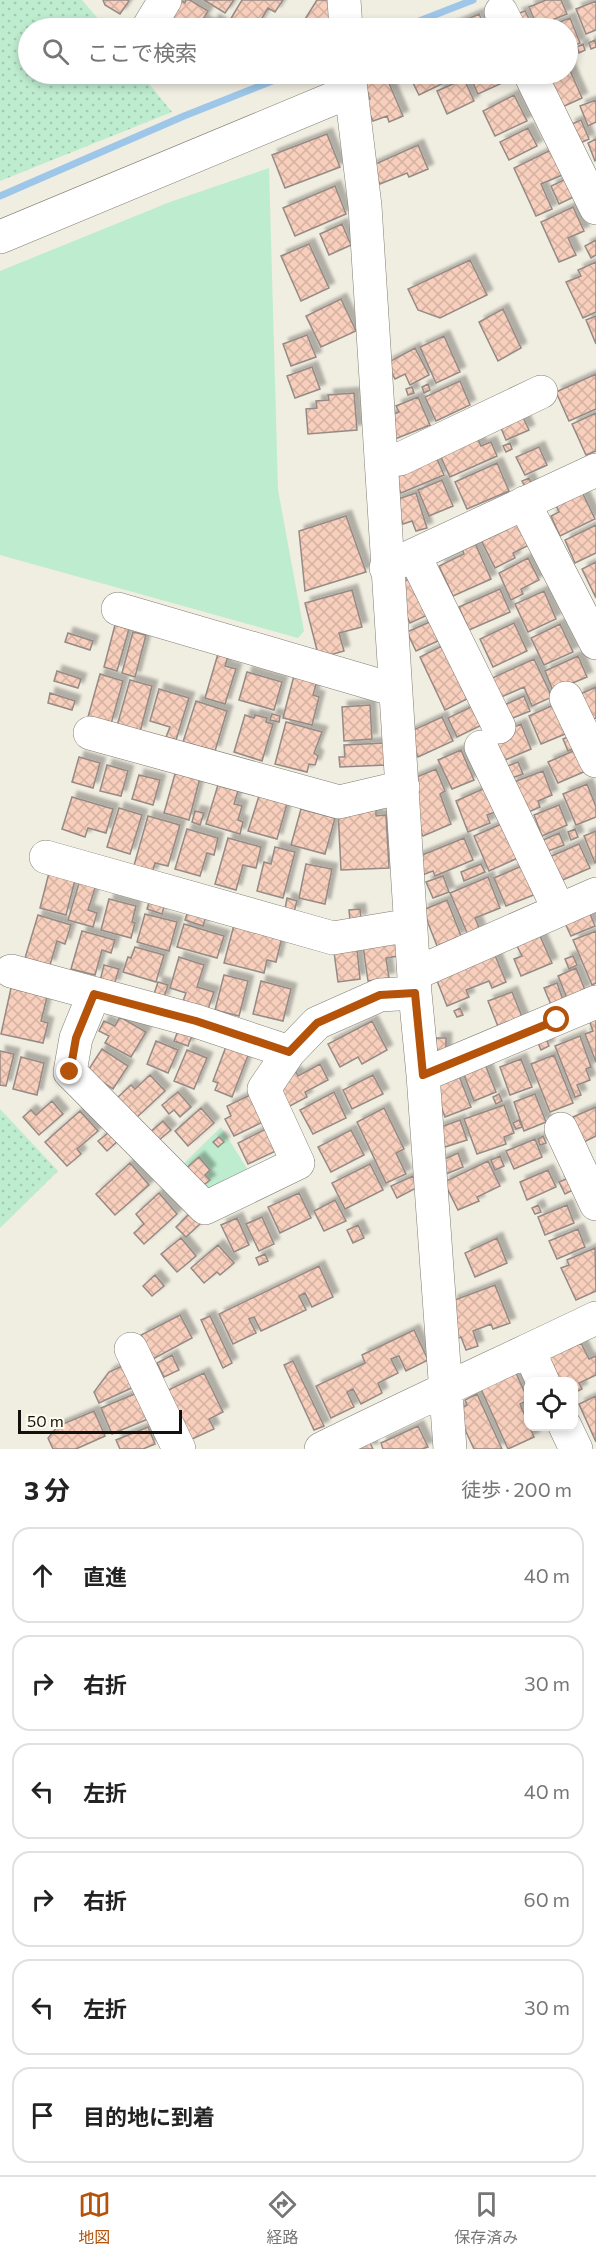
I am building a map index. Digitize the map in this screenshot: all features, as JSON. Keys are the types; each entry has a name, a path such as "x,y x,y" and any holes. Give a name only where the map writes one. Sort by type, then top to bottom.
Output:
{"street":[{"path":"154,18 165,0"},
{"path":"344,0 345,18"},
{"path":"0,237 345,84"},
{"path":"350,84 365,206 381,462 400,562 395,690 450,1449"},
{"path":"535,84 596,208"},
{"path":"381,462 400,459 541,392"},
{"path":"400,562 596,470"},
{"path":"524,503 596,643"},
{"path":"400,562 490,737 559,910"},
{"path":"118,609 395,690"},
{"path":"566,698 596,761"},
{"path":"90,733 339,802 402,787"},
{"path":"46,857 333,938 411,925"},
{"path":"94,994 76,1038 70,1072 205,1208 298,1163 264,1089 289,1052 317,1023 380,995 415,984 559,910 596,894"},
{"path":"11,971 196,1021 289,1052"},
{"path":"423,1075 596,1002"},
{"path":"577,1145 596,1204"},
{"path":"321,1449 596,1318"},
{"path":"131,1348 179,1449"},
{"path":"528,1351 541,1377"},
{"path":"567,1431 576,1449"}],"green space":[{"path":"0,0 82,0 97,18 18,18 18,84 149,84 172,112 0,181"},
{"path":"269,168 278,490 304,631 298,638 0,555 0,271 170,202"},
{"path":"0,1109 58,1171 0,1228"},
{"path":"221,1127 253,1178 214,1198 179,1168"}],"building":[{"path":"103,0 129,1 120,14 105,5"},
{"path":"180,0 185,3 186,0 190,0 208,11 204,18 165,17"},
{"path":"204,0 234,0 225,13"},
{"path":"242,0 283,0 275,12 268,8 262,18 231,18"},
{"path":"317,0 333,0 332,18 306,18"},
{"path":"546,0 561,0 567,14 557,18 534,18 529,7"},
{"path":"596,1 596,30 586,34 576,9"},
{"path":"525,11 528,18 519,18 517,14"},
{"path":"595,40 596,47 591,49 589,43"},
{"path":"583,44 585,50 579,53 578,46"},
{"path":"364,84 389,84 403,116 389,122 387,116 373,121 364,101 370,99"},
{"path":"414,84 442,84 419,95"},
{"path":"453,84 466,84 474,101 447,114 437,91"},
{"path":"474,84 500,84 478,94"},
{"path":"550,84 576,84 582,98 560,108"},
{"path":"514,95 527,121 495,136 483,111"},
{"path":"596,100 596,122 588,126 580,106"},
{"path":"581,120 589,139 578,144 570,125"},
{"path":"528,128 537,146 509,160 500,142"},
{"path":"327,134 340,167 285,188 272,155"},
{"path":"596,139 596,160 595,161 588,143"},
{"path":"418,145 428,169 409,177 407,173 380,184 371,166"},
{"path":"555,148 567,173 541,184 552,209 536,216 514,168"},
{"path":"568,178 576,196 559,204 551,186"},
{"path":"335,186 346,214 295,236 283,208"},
{"path":"573,207 584,231 568,238 576,255 559,262 541,222"},
{"path":"342,224 351,245 329,255 320,234"},
{"path":"596,240 596,255 591,258 585,246"},
{"path":"309,244 329,288 301,301 281,256"},
{"path":"470,260 487,295 440,318 418,310 408,289"},
{"path":"596,262 596,312 583,318 566,282 581,276 578,270"},
{"path":"341,299 356,331 321,347 306,316"},
{"path":"503,309 521,348 498,361 479,322"},
{"path":"596,316 596,344 586,320"},
{"path":"307,335 316,357 291,366 283,344"},
{"path":"444,336 460,372 436,383 420,347"},
{"path":"415,348 429,375 410,385 405,374 395,379 387,363"},
{"path":"312,367 320,389 295,398 287,376"},
{"path":"596,374 596,409 569,421 556,392"},
{"path":"460,381 470,405 436,421 425,397"},
{"path":"428,384 430,390 424,393 422,387"},
{"path":"412,387 414,393 408,395 406,389"},
{"path":"354,393 357,430 308,434 306,409 317,408 316,401 329,400 328,395"},
{"path":"418,397 430,425 395,439 386,417 399,412 396,406"},
{"path":"520,411 529,430 506,440 498,421"},
{"path":"596,413 596,451 586,455 572,424"},
{"path":"474,430 481,446 491,442 497,456 450,477 436,446"},
{"path":"510,443 512,449 506,452 503,446"},
{"path":"539,447 547,465 525,475 516,457"},
{"path":"434,452 444,475 401,493 391,470"},
{"path":"497,463 509,491 467,509 455,482"},
{"path":"529,478 533,487 527,490 522,481"},
{"path":"442,480 453,506 429,516 418,490"},
{"path":"581,490 595,519 560,536 551,516 559,512 555,503"},
{"path":"416,493 427,528 416,531 412,521 403,524 395,500"},
{"path":"346,516 366,572 305,591 299,531"},
{"path":"520,521 531,544 513,553 515,558 495,568 481,540"},
{"path":"596,525 596,553 575,563 565,540"},
{"path":"475,543 491,579 453,596 439,566 464,554 462,549"},
{"path":"528,558 539,580 521,589 523,594 511,600 499,573"},
{"path":"596,562 596,598 582,569"},
{"path":"415,576 432,613 410,623 393,587"},
{"path":"500,589 510,612 469,630 459,607"},
{"path":"352,590 362,627 339,633 344,651 319,658 305,603"},
{"path":"544,591 556,619 528,632 515,604"},
{"path":"432,621 440,640 416,651 407,632"},
{"path":"514,623 527,651 493,667 480,639"},
{"path":"560,624 573,652 544,665 531,638"},
{"path":"115,625 129,629 117,671 104,667"},
{"path":"133,632 146,635 135,677 122,673"},
{"path":"68,633 93,641 90,650 65,642"},
{"path":"442,646 467,699 445,710 420,657"},
{"path":"220,647 230,650 225,666 236,669 225,704 205,698"},
{"path":"578,656 587,677 553,691 545,671"},
{"path":"534,659 552,697 532,706 524,687 499,698 490,679"},
{"path":"296,668 319,674 313,695 319,697 312,725 283,718"},
{"path":"57,671 81,679 78,688 54,681"},
{"path":"247,672 282,682 274,710 239,700"},
{"path":"100,674 123,681 111,724 88,717"},
{"path":"130,680 152,686 140,732 117,726"},
{"path":"596,687 596,718 589,721 578,695"},
{"path":"159,689 189,698 176,740 166,737 170,727 150,721"},
{"path":"50,693 75,701 72,710 48,703"},
{"path":"524,696 530,711 508,720 502,706"},
{"path":"196,701 227,711 215,751 183,742"},
{"path":"558,703 570,732 541,744 529,716"},
{"path":"370,705 372,739 344,741 342,707"},
{"path":"475,705 484,724 457,737 448,718"},
{"path":"272,714 280,716 279,722 270,720"},
{"path":"245,715 267,718 266,722 273,724 262,761 234,752"},
{"path":"442,717 453,741 418,757 407,733"},
{"path":"286,722 322,732 314,753 318,756 315,765 309,764 307,772 275,764"},
{"path":"521,724 531,749 503,761 492,737"},
{"path":"576,734 581,746 568,751 563,739"},
{"path":"385,743 386,765 340,767 339,757 345,757 344,745"},
{"path":"578,749 588,770 558,783 548,762"},
{"path":"461,750 474,780 452,789 438,760"},
{"path":"79,757 100,763 93,788 72,782"},
{"path":"518,762 523,774 509,779 505,767"},
{"path":"107,765 128,771 121,796 100,791"},
{"path":"177,767 201,774 189,820 164,813"},
{"path":"436,769 445,791 440,794 451,824 423,836 412,810 412,779"},
{"path":"543,771 552,795 538,801 540,807 524,814 511,783"},
{"path":"139,775 160,780 153,805 132,799"},
{"path":"587,784 596,807 596,817 576,825 563,794"},
{"path":"218,785 238,791 234,804 242,806 238,820 243,822 240,834 206,824"},
{"path":"485,788 495,812 487,815 490,823 468,832 456,801"},
{"path":"259,796 287,804 277,839 248,831"},
{"path":"72,797 113,809 106,833 88,828 85,837 62,829"},
{"path":"559,805 567,825 542,836 534,815"},
{"path":"119,808 142,815 130,854 107,847"},
{"path":"376,808 376,816 386,815 389,868 341,870 338,810"},
{"path":"301,809 335,818 325,854 291,845"},
{"path":"195,811 204,813 200,825 192,822"},
{"path":"148,816 180,825 168,866 155,863 152,874 133,869"},
{"path":"506,822 520,857 489,871 474,836"},
{"path":"187,829 218,838 214,855 207,853 200,876 175,869"},
{"path":"575,829 578,837 571,840 568,832"},
{"path":"596,831 596,862 595,863 584,836"},
{"path":"559,833 564,845 543,853 539,842"},
{"path":"228,838 261,847 256,868 243,865 236,890 215,884"},
{"path":"464,838 473,860 435,876 433,871 422,875 415,858"},
{"path":"579,844 590,868 558,882 547,858"},
{"path":"275,847 295,852 283,898 257,891 264,862 271,864"},
{"path":"306,864 332,869 325,904 299,898"},
{"path":"481,864 485,872 464,881 461,872"},
{"path":"524,865 536,894 506,906 494,878"},
{"path":"50,869 76,876 66,915 40,908"},
{"path":"443,876 449,892 433,898 426,882"},
{"path":"488,877 500,908 475,918 480,930 468,935 450,893"},
{"path":"80,880 96,885 88,910 97,913 93,927 68,920"},
{"path":"151,895 166,900 162,914 147,909"},
{"path":"287,898 297,901 294,912 285,909"},
{"path":"109,899 136,906 131,938 101,930"},
{"path":"447,900 461,936 437,946 423,910"},
{"path":"189,908 207,913 203,926 185,920"},
{"path":"360,909 361,919 350,920 349,910"},
{"path":"588,909 595,926 571,936 563,919"},
{"path":"145,914 177,922 169,951 137,942"},
{"path":"38,915 71,925 65,944 57,941 50,965 25,958"},
{"path":"235,921 283,933 276,962 267,960 264,973 224,963"},
{"path":"184,924 224,936 217,958 177,947"},
{"path":"536,927 552,963 521,976 514,959 522,956 513,938"},
{"path":"82,931 115,940 111,953 102,950 95,975 71,969"},
{"path":"596,931 596,983 592,985 573,940"},
{"path":"397,942 398,956 386,958 389,978 368,981 363,946"},
{"path":"135,947 164,955 156,982 123,972 128,957 131,958"},
{"path":"492,948 506,982 492,988 489,981 466,990 469,997 447,1006 434,973"},
{"path":"357,949 360,979 338,982 334,952"},
{"path":"573,956 577,965 569,969 565,959"},
{"path":"179,957 204,965 197,987 214,992 208,1009 183,1001 186,993 170,988"},
{"path":"104,965 119,969 114,985 100,981"},
{"path":"576,968 585,990 567,998 558,976"},
{"path":"224,975 248,981 239,1016 215,1010"},
{"path":"261,981 291,989 283,1021 253,1014"},
{"path":"158,982 168,985 163,1000 153,997"},
{"path":"557,983 564,1003 552,1007 544,988"},
{"path":"11,988 47,997 41,1021 48,1023 43,1043 1,1034"},
{"path":"512,992 523,1019 499,1029 488,1001"},
{"path":"460,1008 463,1015 457,1017 454,1011"},
{"path":"596,1009 596,1062 585,1034 593,1031 586,1012"},
{"path":"120,1017 146,1032 131,1057 105,1043 109,1036 99,1031 104,1021 115,1026"},
{"path":"372,1021 387,1050 362,1064 358,1057 340,1067 328,1044"},
{"path":"179,1028 193,1033 188,1046 174,1041"},
{"path":"544,1034 549,1046 541,1050 536,1038"},
{"path":"580,1036 591,1067 586,1069 590,1080 577,1085 581,1095 575,1097 555,1046"},
{"path":"436,1038 446,1038 446,1059 435,1059"},
{"path":"156,1041 178,1050 168,1073 147,1064"},
{"path":"227,1044 249,1053 232,1097 215,1090 218,1083 213,1081"},
{"path":"102,1049 128,1066 113,1089 87,1072"},
{"path":"187,1050 207,1058 194,1089 174,1081"},
{"path":"0,1051 14,1054 6,1086 0,1085"},
{"path":"554,1055 573,1103 550,1112 531,1064"},
{"path":"21,1057 44,1063 37,1095 13,1089"},
{"path":"521,1059 532,1087 510,1095 500,1067"},
{"path":"320,1064 328,1080 305,1092 307,1097 286,1108 273,1083 296,1072 298,1076"},
{"path":"485,1064 496,1092 474,1101 463,1072"},
{"path":"456,1068 471,1107 445,1117 430,1078"},
{"path":"150,1075 165,1091 136,1118 117,1098 131,1085 135,1089"},
{"path":"373,1075 383,1094 352,1109 343,1090"},
{"path":"178,1092 191,1107 180,1117 174,1110 169,1114 162,1105"},
{"path":"334,1092 346,1118 313,1134 300,1110"},
{"path":"499,1094 502,1101 496,1104 493,1097"},
{"path":"535,1094 546,1122 524,1131 514,1102"},
{"path":"250,1095 263,1122 234,1136 225,1119 231,1116 227,1106"},
{"path":"52,1101 63,1114 39,1135 23,1117 31,1110 36,1115"},
{"path":"504,1105 514,1133 504,1137 506,1144 477,1154 464,1119"},
{"path":"596,1107 596,1136 584,1142 573,1117"},
{"path":"201,1108 214,1123 188,1146 175,1131"},
{"path":"384,1108 404,1149 396,1153 406,1174 386,1183 357,1122"},
{"path":"80,1111 98,1131 77,1149 81,1154 67,1166 45,1142"},
{"path":"460,1120 467,1140 445,1147 438,1128"},
{"path":"519,1120 522,1127 516,1129 513,1123"},
{"path":"163,1121 171,1130 158,1141 150,1132"},
{"path":"268,1128 278,1150 248,1164 238,1143"},
{"path":"113,1129 121,1138 107,1151 98,1141"},
{"path":"351,1130 364,1155 331,1172 318,1147"},
{"path":"543,1136 546,1143 540,1145 538,1139"},
{"path":"219,1137 224,1142 218,1147 213,1142"},
{"path":"535,1139 542,1157 514,1169 506,1151"},
{"path":"458,1153 463,1167 446,1174 440,1161"},
{"path":"500,1156 504,1166 495,1170 491,1160"},
{"path":"199,1157 210,1170 205,1175 210,1180 200,1188 184,1170"},
{"path":"488,1161 500,1186 477,1197 479,1201 458,1210 444,1182"},
{"path":"130,1163 149,1185 115,1215 96,1194"},
{"path":"370,1164 383,1190 345,1209 332,1183"},
{"path":"548,1170 556,1187 527,1200 520,1182"},
{"path":"413,1176 418,1187 397,1198 391,1186"},
{"path":"571,1177 577,1188 565,1194 559,1182"},
{"path":"159,1193 177,1214 144,1244 134,1233 144,1224 136,1214"},
{"path":"299,1193 311,1218 280,1233 268,1207"},
{"path":"335,1200 346,1221 324,1231 314,1211"},
{"path":"538,1205 541,1212 535,1214 532,1208"},
{"path":"567,1205 574,1223 545,1235 538,1217"},
{"path":"191,1212 201,1223 186,1237 176,1227"},
{"path":"262,1217 274,1244 259,1251 246,1224"},
{"path":"237,1218 249,1245 234,1252 221,1225"},
{"path":"358,1225 364,1238 353,1243 347,1230"},
{"path":"578,1229 585,1247 557,1259 549,1241"},
{"path":"181,1238 196,1256 177,1272 161,1254"},
{"path":"497,1238 507,1263 475,1277 465,1253"},
{"path":"218,1245 234,1263 220,1275 217,1272 204,1283 191,1268"},
{"path":"595,1248 596,1291 576,1300 561,1268 569,1265 567,1260"},
{"path":"265,1254 268,1261 259,1265 256,1258"},
{"path":"319,1266 333,1297 312,1307 305,1293 299,1296 306,1310 261,1331 254,1317 249,1319 256,1333 233,1344 219,1314"},
{"path":"155,1275 164,1286 152,1296 143,1286"},
{"path":"495,1285 510,1323 493,1329 491,1324 473,1331 478,1346 466,1350 461,1337 454,1340 452,1301"},
{"path":"180,1315 192,1338 153,1359 141,1335"},
{"path":"210,1316 232,1363 223,1368 201,1320"},
{"path":"414,1330 428,1360 406,1371 399,1356 391,1359 398,1373 378,1383 382,1393 361,1404 353,1389 347,1392 354,1407 331,1418 316,1386 365,1363 362,1355"},
{"path":"581,1343 589,1359 596,1356 596,1375 579,1383 582,1389 578,1391 578,1377 558,1377 549,1357"},
{"path":"172,1355 179,1370 164,1377 157,1363"},
{"path":"293,1361 324,1426 314,1430 284,1365"},
{"path":"129,1363 138,1385 99,1403 94,1392 109,1372"},
{"path":"204,1373 223,1412 209,1419 214,1429 190,1440 166,1391"},
{"path":"516,1373 524,1391 524,1402 520,1404 524,1413 524,1431 531,1431 534,1437 508,1449 481,1389"},
{"path":"137,1393 148,1419 112,1434 101,1408"},
{"path":"477,1394 502,1449 474,1449 456,1410 467,1405 465,1400"},
{"path":"596,1396 596,1442 579,1404"},
{"path":"94,1411 105,1436 76,1449 53,1449 48,1438 58,1426"},
{"path":"418,1426 428,1447 383,1449 381,1443"},
{"path":"148,1427 155,1444 143,1449 120,1449 116,1440"},
{"path":"368,1439 373,1449 346,1449"}],"waterway":[{"path":"427,18 473,0"},
{"path":"0,196 184,116 265,84"}],"route":[{"path":"70,1072 76,1038 94,994 196,1021 289,1052 317,1023 380,995 415,993 423,1075 557,1020"}]}
